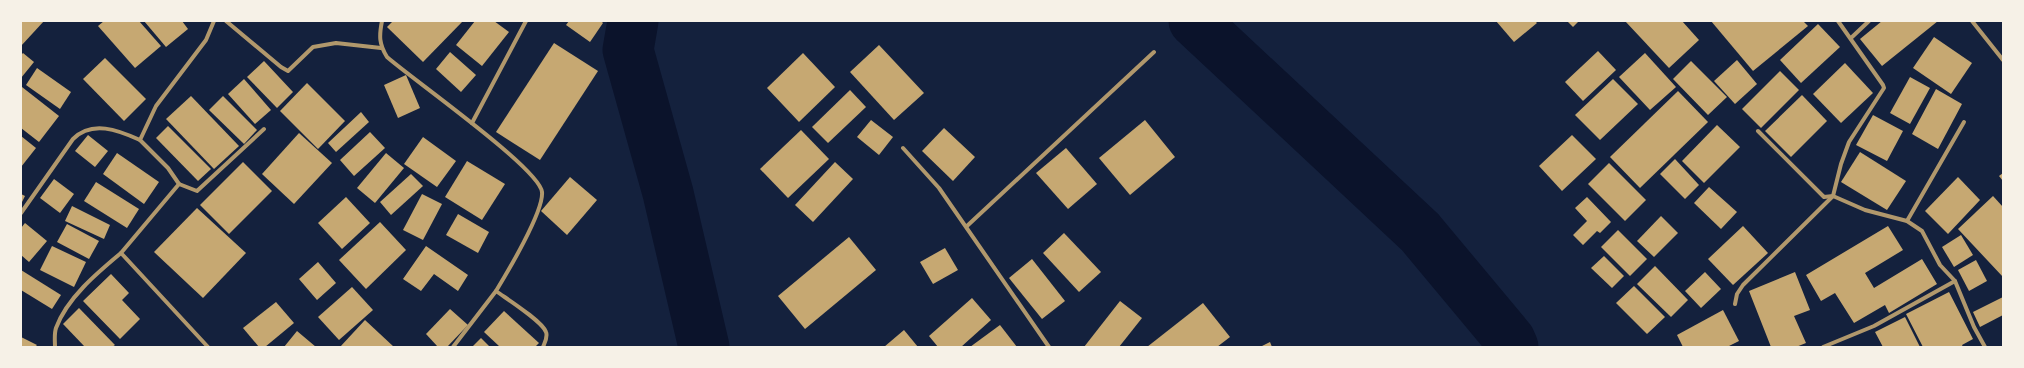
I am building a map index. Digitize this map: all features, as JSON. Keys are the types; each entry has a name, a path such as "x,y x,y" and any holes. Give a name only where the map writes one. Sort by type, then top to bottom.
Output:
{"street":[{"path":"140,140 156,106 206,40 214,21"},
{"path":"226,21 281,67 288,71 314,47 336,43 381,48"},
{"path":"382,21 379,38 381,48 387,57 399,68 472,123 537,180 542,193 542,201 535,218 496,291 453,347"},
{"path":"472,123 526,21"},
{"path":"1736,304 1737,294 1743,285 1833,196 1841,164 1849,142 1884,88 1884,84 1838,21"},
{"path":"1851,38 1869,21"},
{"path":"1972,21 2003,60"},
{"path":"967,226 1154,52"},
{"path":"1907,221 1964,122"},
{"path":"21,213 74,139 82,131 88,128 121,132 140,140 168,168 179,184 197,191 264,129"},
{"path":"1758,131 1824,197 1833,196 1865,210 1907,221 1922,231 1940,265 1955,281 1974,328 1985,347"},
{"path":"903,148 939,188 967,226 1049,347"},
{"path":"54,347 55,329 75,298 89,280 121,253 179,184"},
{"path":"121,253 208,347"},
{"path":"1823,347 1874,326 1955,281"},
{"path":"496,291 540,324 546,332 546,341 543,347"}],"building":[{"path":"21,21 44,21 21,46"},
{"path":"104,21 139,21 161,46 135,68 98,26"},
{"path":"144,21 182,21 188,29 166,47"},
{"path":"393,21 463,21 423,62 387,27"},
{"path":"475,21 494,21 509,32 482,66 456,45"},
{"path":"569,21 601,21 603,23 590,42 566,25"},
{"path":"1496,21 1535,21 1537,23 1514,42"},
{"path":"1567,21 1579,21 1573,27"},
{"path":"1625,21 1682,21 1699,40 1669,68"},
{"path":"1711,21 1803,21 1808,26 1753,71"},
{"path":"1882,21 1938,21 1882,66 1860,39"},
{"path":"1818,24 1840,47 1801,83 1780,60"},
{"path":"1934,37 1972,63 1951,94 1913,68"},
{"path":"554,43 598,71 540,160 496,132"},
{"path":"879,45 924,93 894,120 850,72"},
{"path":"1598,51 1616,70 1583,101 1565,82"},
{"path":"450,52 476,75 461,92 436,69"},
{"path":"23,53 34,62 21,78 21,55"},
{"path":"803,53 835,87 799,122 767,88"},
{"path":"1645,53 1676,87 1650,110 1619,77"},
{"path":"105,58 146,99 124,121 83,79"},
{"path":"1737,60 1757,84 1735,104 1714,81"},
{"path":"264,61 293,92 277,108 247,77"},
{"path":"1691,61 1727,97 1708,115 1673,79"},
{"path":"1845,63 1873,93 1841,123 1813,94"},
{"path":"37,68 71,92 60,109 26,85"},
{"path":"1780,71 1799,90 1761,128 1742,109"},
{"path":"406,75 420,108 398,118 384,85"},
{"path":"1910,77 1930,88 1910,124 1890,113"},
{"path":"244,79 271,110 255,124 228,94"},
{"path":"1613,79 1638,104 1600,140 1575,115"},
{"path":"307,83 345,121 318,149 280,111"},
{"path":"22,87 59,116 39,142 21,128"},
{"path":"1936,89 1962,104 1938,149 1912,134"},
{"path":"850,90 866,107 828,143 812,127"},
{"path":"1678,91 1708,122 1640,188 1610,157"},
{"path":"1802,95 1827,121 1791,157 1765,131"},
{"path":"191,96 239,146 214,169 166,119"},
{"path":"223,96 257,130 244,144 209,110"},
{"path":"361,112 369,122 336,152 328,143"},
{"path":"1873,115 1903,131 1887,161 1856,145"},
{"path":"871,120 893,137 879,155 857,137"},
{"path":"1145,120 1175,157 1130,195 1099,158"},
{"path":"1717,125 1740,147 1704,183 1682,161"},
{"path":"168,126 211,169 198,181 156,138"},
{"path":"944,128 975,157 953,181 922,151"},
{"path":"801,130 829,159 788,198 760,169"},
{"path":"370,132 385,148 354,176 340,160"},
{"path":"299,133 332,163 294,204 262,174"},
{"path":"88,135 108,151 95,167 75,151"},
{"path":"1572,135 1596,159 1562,191 1539,166"},
{"path":"21,136 36,148 21,167"},
{"path":"423,137 456,161 437,187 404,164"},
{"path":"1066,148 1097,184 1068,209 1036,173"},
{"path":"1860,152 1906,181 1887,210 1841,182"},
{"path":"117,153 159,182 144,204 103,174"},
{"path":"386,153 404,168 375,203 357,188"},
{"path":"1675,159 1699,185 1685,199 1660,174"},
{"path":"467,161 505,184 482,220 445,197"},
{"path":"243,162 272,191 229,234 200,205"},
{"path":"835,162 853,179 813,222 795,205"},
{"path":"1609,163 1646,200 1625,221 1588,184"},
{"path":"2003,173 2003,181 1999,176"},
{"path":"411,174 423,186 391,215 380,202"},
{"path":"570,177 597,200 567,235 541,211"},
{"path":"1958,177 1980,200 1948,234 1925,211"},
{"path":"54,179 74,194 60,213 40,198"},
{"path":"96,182 139,209 127,228 84,201"},
{"path":"1709,187 1737,212 1721,229 1694,203"},
{"path":"21,194 25,196 21,204"},
{"path":"422,194 442,204 423,240 403,230"},
{"path":"1993,196 2003,207 2003,277 1958,229"},
{"path":"346,197 370,223 342,249 318,223"},
{"path":"1587,197 1611,222 1600,233 1597,231 1583,245 1573,235 1587,221 1575,208"},
{"path":"72,206 110,225 104,239 65,221"},
{"path":"197,208 246,253 203,298 154,252"},
{"path":"458,214 489,232 478,253 446,235"},
{"path":"1661,216 1678,233 1654,257 1637,241"},
{"path":"380,222 406,250 366,289 339,260"},
{"path":"25,223 47,241 29,262 21,255 21,228"},
{"path":"67,224 99,241 89,259 57,242"},
{"path":"1743,226 1768,253 1733,285 1708,259"},
{"path":"1888,226 1903,250 1865,273 1874,288 1922,259 1937,284 1889,313 1885,305 1854,323 1835,293 1821,301 1806,275"},
{"path":"1618,230 1647,259 1630,276 1601,247"},
{"path":"1064,233 1101,272 1079,292 1043,253"},
{"path":"1961,235 1973,255 1954,267 1942,247"},
{"path":"849,237 876,270 805,329 778,296"},
{"path":"52,246 86,262 74,287 40,270"},
{"path":"426,246 468,275 458,291 434,274 421,291 403,279"},
{"path":"945,248 958,270 933,284 920,262"},
{"path":"1604,256 1624,276 1612,288 1591,268"},
{"path":"1032,259 1065,301 1042,319 1009,278"},
{"path":"1976,260 1987,281 1969,291 1958,270"},
{"path":"318,262 336,283 317,300 299,279"},
{"path":"1655,266 1688,300 1671,317 1637,284"},
{"path":"21,270 61,295 52,309 21,290"},
{"path":"1705,272 1721,289 1701,308 1685,291"},
{"path":"1795,272 1810,310 1794,316 1806,343 1796,347 1771,347 1749,291"},
{"path":"111,274 129,293 122,300 140,319 120,339 83,301"},
{"path":"1634,286 1665,317 1647,334 1616,303"},
{"path":"352,287 373,310 339,340 318,317"},
{"path":"1949,292 1973,339 1962,345 1963,347 1923,347 1906,314"},
{"path":"2003,297 2003,315 1980,327 1973,312"},
{"path":"972,298 991,320 961,347 938,347 929,336"},
{"path":"1120,301 1142,318 1119,347 1084,347"},
{"path":"276,302 294,323 265,347 259,347 243,328"},
{"path":"1203,303 1230,337 1217,347 1147,347"},
{"path":"79,308 115,345 112,347 85,347 63,324"},
{"path":"450,309 468,325 447,347 438,347 426,334"},
{"path":"1723,310 1739,341 1727,347 1683,347 1677,335"},
{"path":"504,311 539,343 535,347 500,347 484,332"},
{"path":"1905,317 1920,347 1883,347 1875,332"},
{"path":"365,320 394,347 340,347"},
{"path":"1000,325 1017,347 970,347"},
{"path":"904,330 918,347 884,347"},
{"path":"297,331 316,347 284,347"},
{"path":"21,337 37,345 35,347 21,347"},
{"path":"481,338 490,347 472,347"},
{"path":"1270,342 1272,347 1260,347"}],"waterway":[{"path":"633,21 628,50 668,193 704,347"},
{"path":"1194,21 1420,232 1510,340 1513,347"}]}
